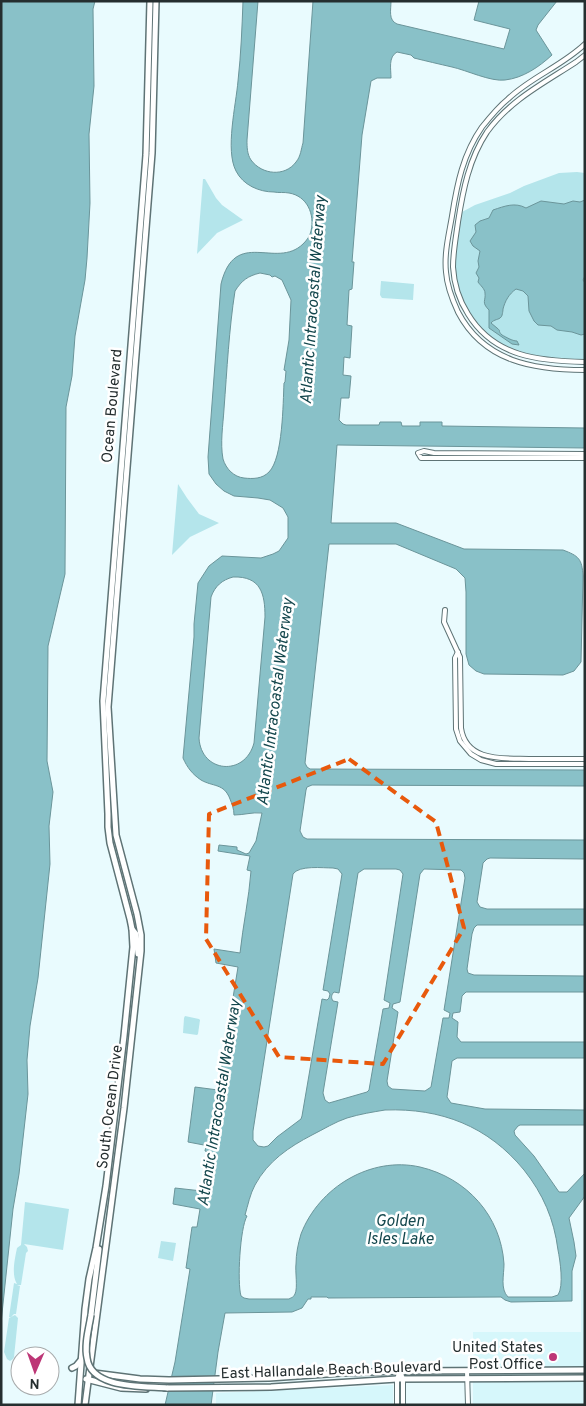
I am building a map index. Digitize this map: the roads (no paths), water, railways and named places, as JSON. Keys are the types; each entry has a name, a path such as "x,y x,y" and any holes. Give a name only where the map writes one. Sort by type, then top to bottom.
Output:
{"main road":[{"name":"Ocean Boulevard","path":"111,813 102,706 108,662 144,213 152,144 150,1"},
{"name":"Ocean Boulevard","path":"152,53 156,1"},
{"name":"South Ocean Drive","path":"78,1405 84,1317 106,1186 132,952 132,929 119,881 108,827 111,813"},
{"name":"South Ocean Drive","path":"85,1405 124,1108 141,945 139,924 111,813"},
{"path":"119,881 128,899 135,921 139,924"},
{"path":"132,929 136,934 139,975"},
{"path":"106,1186 105,1208 86,1355 88,1363 96,1375 109,1382 167,1388"},
{"path":"84,1317 87,1331 93,1334"},
{"path":"90,1356 92,1367 103,1374"},
{"path":"72,1368 82,1359"},
{"name":"East Hallandale Beach Boulevard","path":"81,1370 145,1380 286,1378 341,1373 400,1371 585,1370"},
{"name":"East Hallandale Beach Boulevard","path":"81,1378 130,1389 271,1387 397,1379 585,1378"},
{"path":"271,1387 286,1378"},
{"path":"86,1392 91,1384 102,1384"}],"street":[{"path":"585,44 570,57 508,98 493,113 471,146 464,160 459,178 447,247 446,272 453,302 462,320 479,340 496,352 513,360 557,370 585,370"},
{"path":"585,55 513,104 496,120 487,133 478,148 467,175 454,251 453,268 460,299 472,320 478,329 500,346 532,358 558,362 585,362"},
{"path":"453,302 460,299"},
{"path":"473,334 478,329"},
{"path":"496,352 500,346"},
{"path":"557,370 558,362"},
{"path":"585,454 434,453 424,451 418,453 422,458 585,458"},
{"path":"444,610 444,622 460,657 461,732 473,749 493,758 585,759"},
{"path":"458,652 455,658 456,728 460,741 471,754 486,762 496,764 585,764"},
{"path":"400,1371 403,1379 403,1405"},
{"path":"397,1405 397,1379 400,1371"},
{"path":"467,1371 468,1405"}],"water":[{"path":"1,1 95,1 93,9 94,86 89,134 90,203 87,258 75,336 72,376 66,407 65,574 48,646 47,761 53,792 49,826 50,864 38,978 30,1026 27,1060 28,1094 1,1323"},
{"path":"243,1 258,1 247,140 248,153 251,160 261,169 280,172 291,167 296,162 303,143 313,1 391,1 391,17 397,24 504,49 510,29 474,20 479,1 557,1 536,30 552,55 536,68 524,74 512,79 493,79 397,52 391,60 391,78 377,78 371,81 362,135 352,262 354,262 352,289 349,290 347,325 352,326 350,358 344,357 343,375 351,376 349,398 341,398 339,420 346,425 379,425 380,422 401,422 402,426 420,426 420,422 442,422 442,426 585,428 585,448 337,445 331,523 396,523 464,549 563,550 573,554 579,559 583,576 581,662 574,671 563,675 484,674 476,671 469,665 466,654 465,578 456,569 396,544 329,544 305,763 310,769 585,770 585,786 312,785 307,787 306,790 300,831 303,837 307,839 585,840 585,859 490,858 483,863 477,902 480,907 487,909 585,909 585,925 477,925 472,934 467,969 468,973 474,975 585,976 585,992 466,992 462,996 460,1012 453,1013 452,1018 458,1022 457,1037 461,1042 585,1042 585,1058 457,1058 452,1061 447,1097 451,1103 485,1109 585,1110 585,1125 520,1125 514,1131 515,1135 534,1156 559,1192 567,1192 585,1173 585,1196 569,1218 576,1256 572,1271 572,1301 511,1302 501,1297 311,1297 302,1308 292,1312 225,1313 211,1405 165,1405 175,1362 190,1269 186,1268 192,1227 197,1227 200,1209 173,1204 175,1188 202,1191 208,1152 205,1151 206,1146 209,1146 188,1142 195,1087 218,1090 238,967 216,963 214,949 240,953 251,871 247,870 250,856 218,851 219,845 237,847 237,850 246,854 249,853 256,841 262,813 234,815 225,790 198,778 190,770 183,758 198,583 209,566 222,556 261,558 279,551 288,538 288,517 283,508 270,500 234,496 216,484 209,474 208,457 221,284 227,267 236,257 246,253 281,253 292,251 307,239 311,233 312,225 311,212 301,198 289,193 268,192 252,187 239,176 233,162 231,140 239,71","holes":["260,273 272,277 275,276 282,280 291,300 289,340 284,370 286,371 280,443 277,455 274,465 269,472 260,477 244,478 234,474 224,463 222,440 235,291 249,277","233,577 242,577 255,583 260,588 262,594 265,617 254,743 249,754 233,766 215,764 207,758 202,750 199,738 211,597 219,584","300,869 338,869 342,874 323,990 328,991 330,994 327,1000 322,999 302,1116 301,1119 268,1146 258,1146 253,1140 253,1131 293,874","364,869 396,869 400,870 403,874 384,1000 390,1003 389,1008 383,1009 369,1090 329,1103 325,1100 323,1093 338,1002 333,1001 332,994 334,992 339,993 358,873","424,869 461,870 465,878 444,1010 450,1013 449,1018 443,1018 431,1087 425,1091 392,1089 388,1086 387,1081 398,1012 392,1008 393,1004 400,1002 420,874","385,1110 425,1112 462,1123 479,1131 510,1155 537,1188 547,1207 554,1228 560,1266 561,1286 558,1295 552,1297 508,1297 503,1286 504,1264 496,1230 479,1202 453,1180 437,1172 420,1167 402,1165 383,1166 366,1171 334,1189 320,1202 309,1217 301,1234 296,1256 296,1291 293,1297 289,1299 249,1299 241,1296 239,1279 240,1255 247,1216 245,1215 252,1192 260,1176 287,1150 329,1126 357,1115"]},
{"path":"585,200 585,276 583,280 585,283 585,334 581,335 557,330 551,326 538,325 529,311 528,296 523,291 516,289 506,300 501,317 491,323 502,335 517,341 519,345 512,344 489,328 489,310 484,303 485,292 478,282 479,278 476,273 479,267 480,251 470,241 476,232 475,225 489,218 493,210 506,206 518,205 526,208 541,201 564,204"}],"place":[{"name":"United States Post Office","path":"553,1357"}],"water label":[{"name":"Atlantic Intracoastal Waterway","path":"314,300"},
{"name":"Atlantic Intracoastal Waterway","path":"276,702"},
{"name":"Atlantic Intracoastal Waterway","path":"220,1103"},
{"name":"Golden Isles Lake","path":"400,1231"}]}
